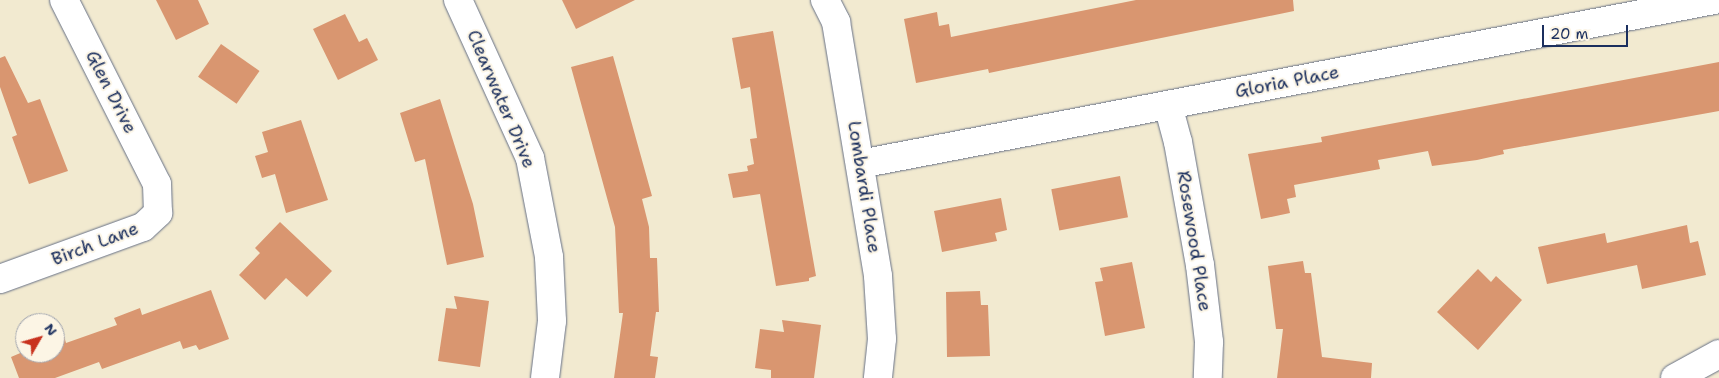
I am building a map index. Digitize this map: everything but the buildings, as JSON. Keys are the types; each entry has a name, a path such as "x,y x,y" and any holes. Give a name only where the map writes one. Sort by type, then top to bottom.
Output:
{"street":[{"name":"Glen Drive","path":"64,0 158,184"},
{"name":"Clearwater Drive","path":"458,0 530,158 549,257 552,321 545,378"},
{"name":"Lombardi Place","path":"825,0 836,22 878,276 882,339 878,378"},
{"name":"Gloria Place","path":"860,164 1714,0"},
{"name":"Rosewood Place","path":"1168,105 1178,142 1200,265 1209,342 1208,378"},
{"name":"Birch Lane","path":"0,279 143,228 158,213 158,184"},
{"path":"1675,378 1719,354"}]}
